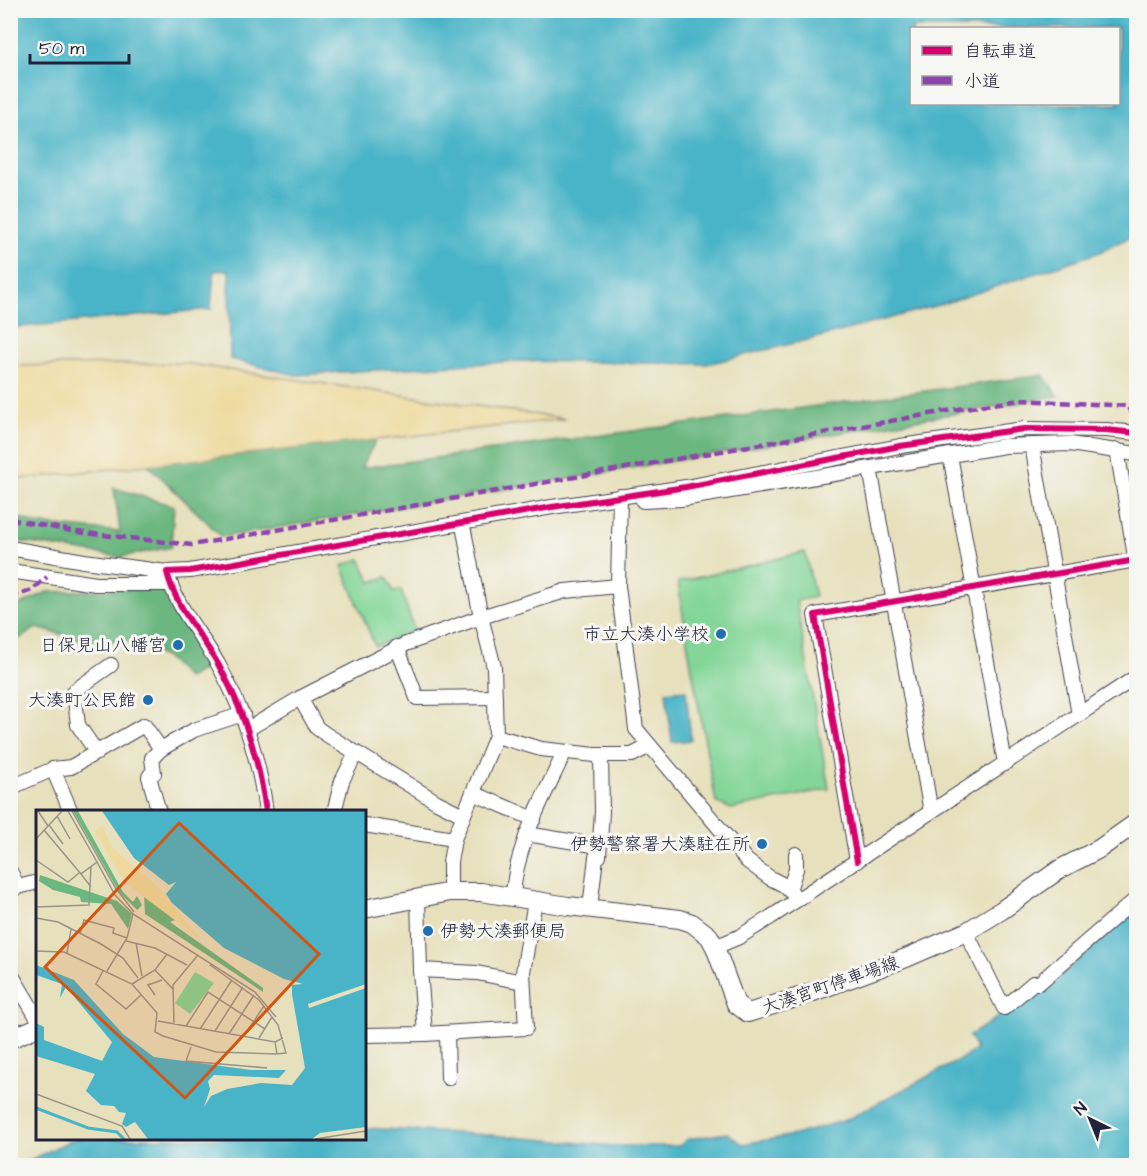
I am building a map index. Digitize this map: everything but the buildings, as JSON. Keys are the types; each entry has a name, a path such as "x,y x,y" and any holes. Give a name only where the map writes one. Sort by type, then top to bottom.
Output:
{"main road":[{"name":"大湊宮町停車場線","path":"366,909 450,892 481,892 680,919 692,923 709,936 716,947 736,1005 748,1013 906,958 966,932 1060,869 1099,849 1137,823"},
{"path":"10,1038 36,1028"}],"street":[{"path":"10,571 96,584 168,578 190,570 620,499 900,446 1024,429 1106,430 1137,433"},
{"path":"620,499 682,499 1005,446 1070,444 1137,454"},
{"path":"1032,445 1079,715"},
{"path":"857,861 815,615 1136,561 1117,450"},
{"path":"950,455 1005,763"},
{"path":"870,468 932,812"},
{"path":"620,499 618,586 636,729 747,861 784,885 794,895"},
{"path":"450,892 450,862 454,839 496,736 494,667 481,617 464,531"},
{"path":"10,548 168,578"},
{"path":"168,578 200,638 218,663 243,714 261,777 266,810"},
{"path":"248,729 300,698 397,647 481,617 565,591 618,586"},
{"path":"397,647 417,698 495,697"},
{"path":"96,753 78,725 74,692 111,665"},
{"path":"716,947 739,937 794,895 857,861 1137,677"},
{"path":"300,698 317,728 437,802 463,815"},
{"path":"158,810 149,777 154,773 152,758 161,749 194,730 243,714"},
{"path":"10,788 53,769 63,770 71,767 144,724 161,749"},
{"path":"496,736 564,753 632,755 650,746"},
{"path":"335,810 342,781 356,753"},
{"path":"513,897 518,859 564,753"},
{"path":"590,908 596,856 599,851 602,812 601,755"},
{"path":"53,769 70,810"},
{"path":"473,793 534,819"},
{"path":"366,825 454,839"},
{"path":"527,834 599,851"},
{"path":"794,895 796,854"},
{"path":"10,871 14,888 36,882"},
{"path":"418,898 425,1034"},
{"path":"966,932 1004,1008 1033,983 1039,983 1137,899"},
{"path":"366,1035 526,1028 523,982 535,901"},
{"path":"420,970 477,973 523,982"},
{"path":"11,972 36,1016"},
{"path":"447,1033 448,1078"}],"green space":[{"path":"1043,375 1058,396 222,537 134,451 376,440 361,468"},
{"path":"114,488 174,506 171,547 120,557 11,540 11,515 36,524 120,532"},
{"path":"805,552 815,597 796,601 829,789 731,809 716,802 678,582"},
{"path":"360,559 371,582 387,577 394,592 401,590 415,632 375,646 342,566"},
{"path":"165,588 208,667 187,678 169,660 137,642 79,639 36,628 11,644 11,609 47,592"}],"sand":[{"path":"183,363 566,419 11,480 11,366"}],"water":[{"path":"11,10 1136,11 1136,234 1100,252 946,303 824,336 707,364 519,361 296,375 230,359 229,270 214,271 211,309 11,328"},
{"path":"686,690 691,740 672,742 666,692"},
{"path":"1136,909 1136,1165 17,1166 72,1140 366,1140 366,1128 492,1135 614,1146 679,1146 688,1139 727,1133 743,1144 794,1135 846,1120 965,1057 976,1049 969,1036 1003,1014 1032,988 1040,993"}],"marked path":[{"path":"10,519 77,532 192,545 964,408 1021,400 1127,406 1136,419"},
{"path":"10,598 32,590 47,577"}],"cycle path":[{"path":"266,810 255,754 243,717 218,664 182,608 167,572 190,571 552,507 686,487 900,446 1024,429 1106,430 1136,433"},
{"path":"857,861 815,615 1136,560"}],"place":[{"name":"市立大湊小学校","path":"721,634"},
{"name":"日保見山八幡宮","path":"178,645"},
{"name":"大湊町公民館","path":"148,700"},
{"name":"伊勢警察署大湊駐在所","path":"762,844"},
{"name":"伊勢大湊郵便局","path":"428,931"}]}
